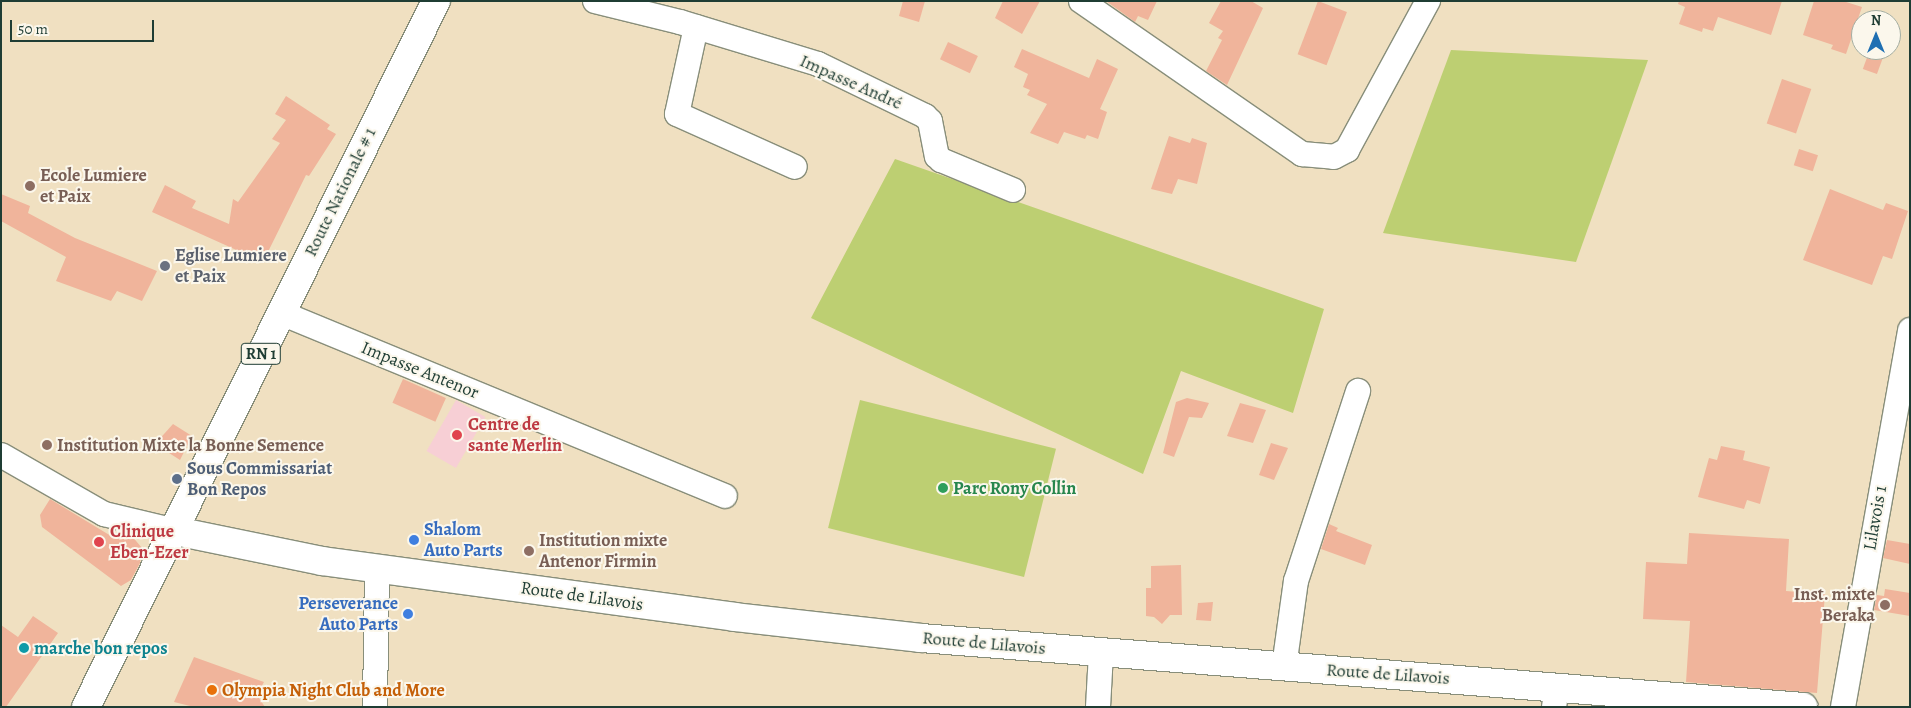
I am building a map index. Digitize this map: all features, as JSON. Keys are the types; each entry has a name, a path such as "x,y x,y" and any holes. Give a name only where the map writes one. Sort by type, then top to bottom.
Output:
{"main road":[{"name":"Route Nationale # 1","path":"86,707 171,530 217,446 436,1"},
{"name":"Route de Lilavois","path":"171,530 313,559 734,617 1101,653 1284,667 1556,697 1803,707"}],"street":[{"name":"Impasse André","path":"595,1 696,27 818,64 925,116 930,121 937,156 941,160 1013,190"},
{"path":"1088,6 1302,154 1334,158 1347,150 1428,1"},
{"path":"696,27 677,110 680,118 795,167"},
{"name":"Impasse Antenor","path":"281,313 725,496"},
{"name":"Lilavois 1","path":"1843,707 1910,330"},
{"path":"1284,667 1299,572 1358,391"},
{"path":"1,455 104,514 171,530"},
{"path":"375,707 377,567"},
{"path":"1098,707 1101,653"}],"shaded area":[{"name":"Centre de sante Merlin","path":"456,400 485,417 456,468 426,451"}],"green space":[{"path":"1451,50 1648,60 1576,262 1383,233"},
{"path":"895,159 1324,309 1293,413 1181,371 1143,474 811,318"},
{"name":"Parc Rony Collin","path":"860,400 1056,449 1024,577 828,528"}],"building":[{"path":"903,1 925,1 919,22 899,16"},
{"path":"1003,1 1040,1 1022,34 995,18"},
{"path":"1106,1 1157,1 1148,20 1138,16 1135,22"},
{"path":"1221,1 1251,1 1263,8 1227,85 1206,71 1222,40 1218,38 1223,31 1209,23"},
{"path":"1318,1 1347,12 1327,65 1298,54"},
{"path":"1679,1 1782,1 1771,35 1718,17 1713,31 1703,28 1702,32 1679,24 1685,7 1678,4"},
{"path":"1814,1 1843,1 1862,7 1861,10 1851,10 1851,39 1846,54 1831,49 1833,45 1803,35"},
{"path":"948,42 978,56 970,73 940,59"},
{"path":"1022,49 1089,78 1097,59 1118,69 1100,109 1107,112 1098,139 1087,135 1085,139 1064,132 1058,144 1030,133 1047,104 1027,95 1030,90 1023,87 1028,74 1014,67"},
{"path":"1866,60 1882,60 1877,74 1863,69"},
{"path":"1782,79 1811,89 1796,134 1767,123"},
{"path":"286,96 330,125 327,129 336,134 309,176 306,175 263,262 152,212 165,185 196,201 192,208 229,224 233,199 238,202 280,143 272,139 286,120 275,114"},
{"path":"1169,136 1190,143 1192,138 1207,143 1197,184 1178,179 1172,194 1151,189"},
{"path":"1799,149 1818,155 1813,171 1794,165"},
{"path":"1830,189 1883,210 1886,203 1908,211 1892,259 1883,256 1872,285 1803,260"},
{"path":"1,194 30,206 28,213 75,238 157,271 142,301 117,291 111,301 56,281 66,257 1,221"},
{"path":"403,379 446,398 435,422 392,403"},
{"path":"1187,398 1209,403 1202,418 1189,417 1174,457 1163,453 1176,402"},
{"path":"1240,403 1266,410 1253,443 1227,436"},
{"path":"173,424 192,436 180,460 155,444"},
{"path":"1271,443 1288,448 1274,480 1259,475"},
{"path":"1721,446 1745,451 1743,460 1770,467 1760,504 1747,500 1744,509 1698,497 1709,458 1717,460"},
{"name":"Clinique Eben-Ezer","path":"50,499 111,536 131,535 142,548 140,563 131,580 121,586 42,527 40,515"},
{"path":"1329,524 1338,528 1336,531 1372,545 1365,565 1321,549"},
{"path":"1689,533 1789,539 1786,591 1825,594 1817,693 1686,682 1690,621 1643,619 1646,562 1687,564"},
{"path":"1887,540 1910,544 1910,564 1883,558"},
{"path":"1181,565 1182,615 1170,615 1162,624 1154,617 1146,616 1146,588 1151,588 1151,566"},
{"path":"1885,589 1910,593 1910,616 1874,610 1877,595 1884,596"},
{"path":"1213,602 1211,621 1196,620 1198,603"},
{"name":"marche bon repos","path":"33,616 58,633 6,707 1,707 1,625 18,637"},
{"path":"194,657 264,682 257,695 265,707 194,707 174,702"}],"place":[{"name":"Ecole Lumiere et Paix","path":"30,186"},
{"name":"Eglise Lumiere et Paix","path":"165,266"},
{"name":"Centre de sante Merlin","path":"457,435"},
{"name":"Institution Mixte la Bonne Semence","path":"47,445"},
{"name":"Sous Commissariat Bon Repos","path":"177,479"},
{"name":"Parc Rony Collin","path":"943,488"},
{"name":"Shalom Auto Parts","path":"414,540"},
{"name":"Clinique Eben-Ezer","path":"99,542"},
{"name":"Institution mixte Antenor Firmin","path":"529,551"},
{"name":"Inst. mixte Beraka","path":"1885,605"},
{"name":"Perseverance Auto Parts","path":"408,614"},
{"name":"marche bon repos","path":"24,648"},
{"name":"Olympia Night Club and More","path":"212,690"}]}
